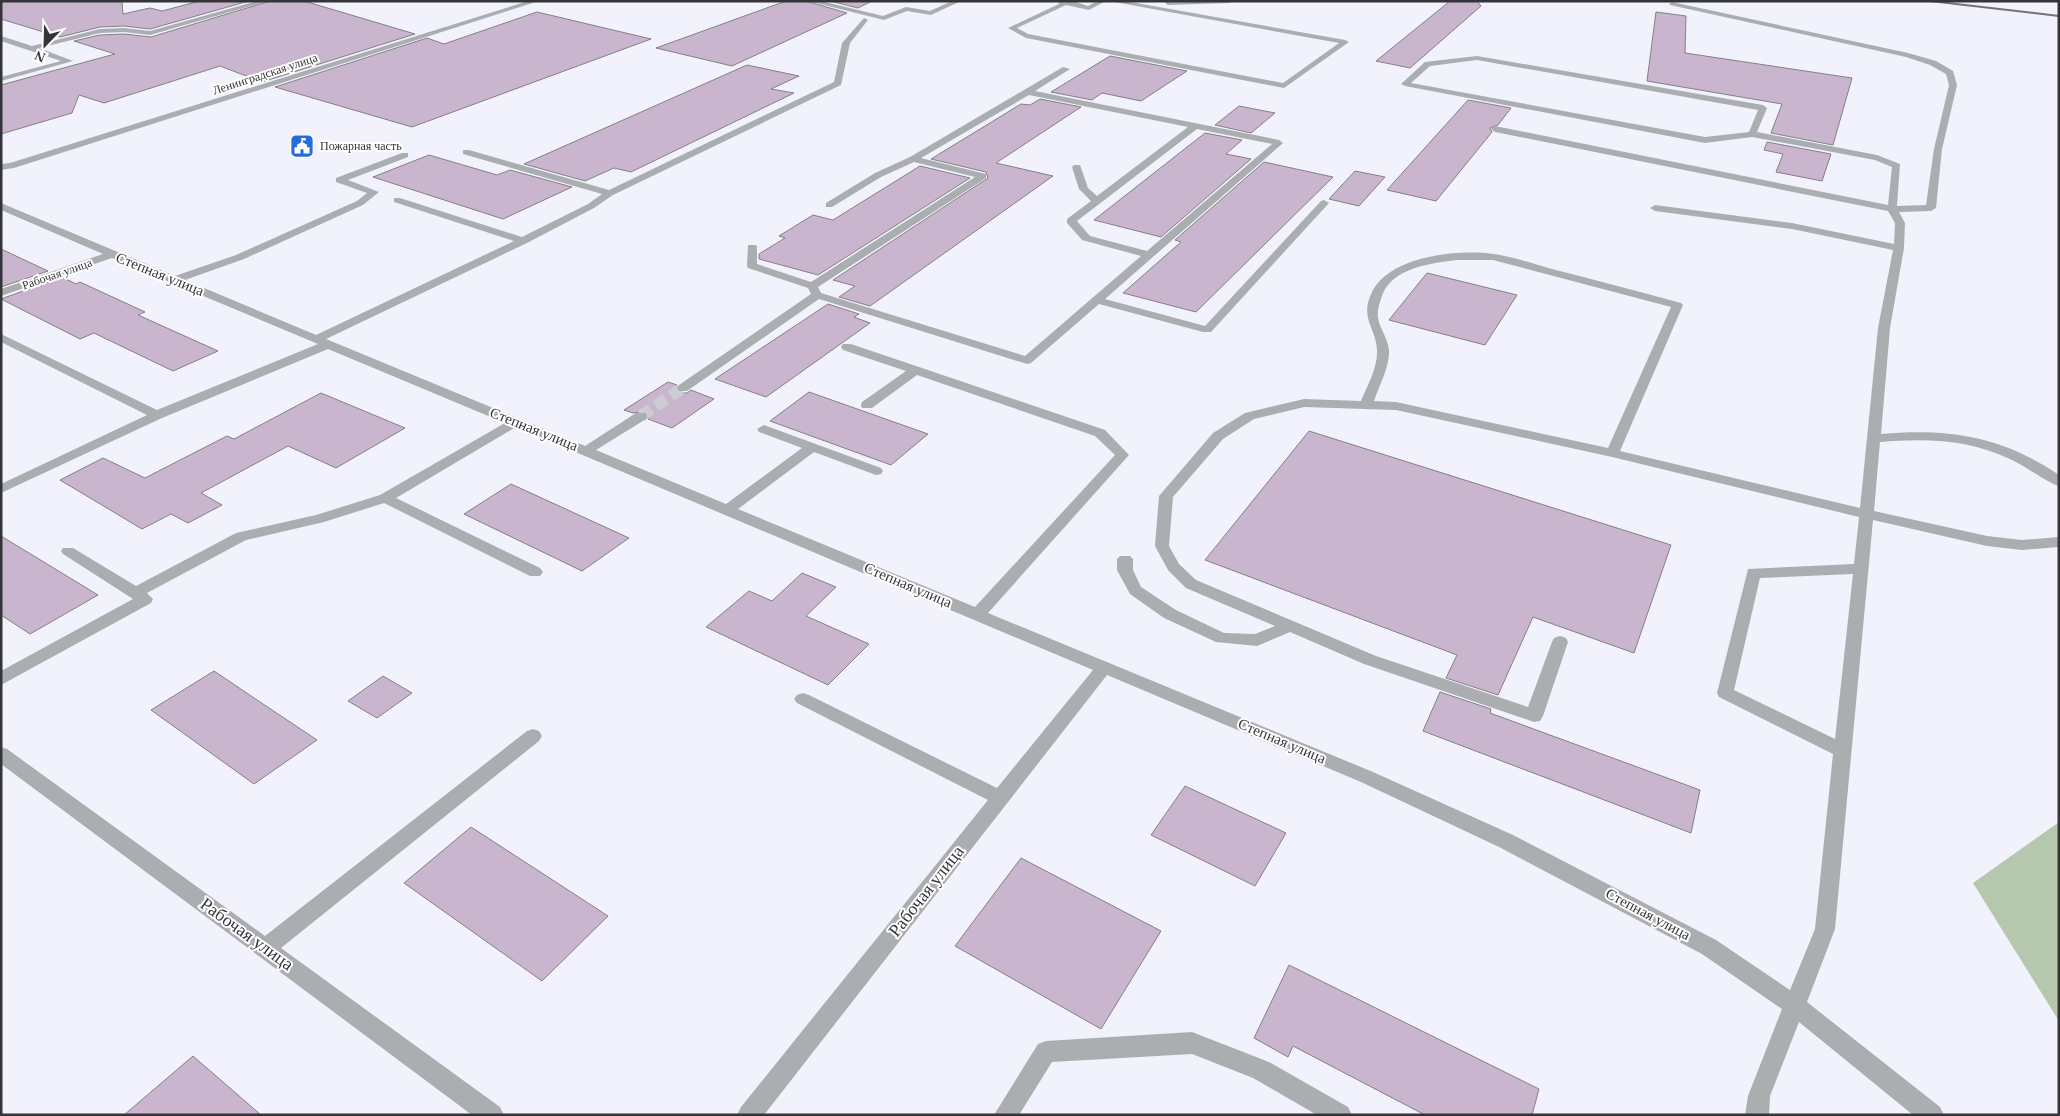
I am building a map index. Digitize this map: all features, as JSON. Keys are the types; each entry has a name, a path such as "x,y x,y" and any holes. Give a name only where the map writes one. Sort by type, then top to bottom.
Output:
{"street":[{"path":"32,48 100,32 124,30 150,33 265,1"},
{"name":"Ленинградская улица","path":"1,171 6,167 536,1"},
{"path":"811,1 884,18 906,9 931,13 958,1"},
{"path":"1103,1 1089,8 1064,2 1012,28 1026,36 1284,86 1345,42 1112,1"},
{"path":"1154,1 1182,4 1229,1"},
{"path":"1495,129 1892,209 1931,208 1938,149 1953,85 1950,73 1933,64 1908,55 1672,4"},
{"path":"1,489 157,415 323,342 591,206 610,193 838,83 846,43 864,20"},
{"path":"1,38 69,61 1,79"},
{"path":"1,43 11,41"},
{"path":"1752,134 1762,108 1477,58 1428,64 1405,84 1705,140 1752,134 1877,158 1897,166 1892,209 1900,223 1899,248 1884,328 1878,379 1874,438 1825,929 1759,1096 1757,1115"},
{"path":"829,205 878,176 913,159 1066,69"},
{"path":"752,247 752,266 815,291 1027,360 1278,143 1028,92"},
{"path":"1148,255 1086,238 1071,221 1195,126"},
{"path":"466,152 610,193"},
{"path":"176,280 240,257 360,203 374,192 339,180 405,155"},
{"path":"683,388 815,291 983,176 913,159"},
{"path":"1077,166 1084,189 1097,201"},
{"path":"397,200 523,240"},
{"path":"1096,300 1207,330 1324,203"},
{"name":"Степная улица","path":"1,206 1367,777 1506,840 1709,947 1794,1005 1932,1115"},
{"path":"1655,208 1792,226 1899,248"},
{"name":"Рабочая улица","path":"1,293 112,254"},
{"path":"1366,405 1384,354 1372,311 1380,286 1398,271 1428,260 1466,256 1493,258 1677,304 1612,453"},
{"path":"1,337 157,415"},
{"path":"847,347 1100,433 1122,455 978,614"},
{"path":"867,405 916,370"},
{"path":"1560,642 1534,716 1370,660 1192,584 1173,567 1162,546 1166,496 1218,436 1250,416 1304,404 1396,406 1612,453 1987,540 2022,545 2059,542"},
{"path":"586,451 641,416"},
{"path":"135,593 241,536 319,519 385,498 516,422"},
{"path":"764,429 876,471"},
{"path":"1874,438 1922,435 1968,441 2001,451 2029,463 2059,482"},
{"path":"728,509 812,447"},
{"path":"385,498 534,572"},
{"path":"1,679 145,600 68,551"},
{"path":"1125,559 1125,570 1135,590 1170,614 1222,638 1256,640 1290,626"},
{"path":"1843,752 1725,693 1753,573 1861,569"},
{"name":"Рабочая улица","path":"749,1115 1104,667"},
{"path":"803,699 1000,798"},
{"path":"265,948 533,736"},
{"name":"Рабочая улица","path":"1,754 492,1115"},
{"path":"1006,1115 1046,1052 1192,1043 1261,1070 1340,1115"}],"green space":[{"path":"2059,822 2059,1021 1973,883"}],"building":[{"path":"1,1 122,1 123,14 150,8 162,11 200,1 249,1 150,29 124,26 100,27 60,37 1,19"},
{"path":"270,1 304,1 415,34 262,82 220,66 104,103 79,95 72,113 1,134 1,85 115,54 74,41 100,35 124,34 151,37"},
{"path":"786,1 806,1 847,13 732,66 656,48"},
{"path":"830,1 872,1 858,8"},
{"path":"1450,1 1477,1 1481,6 1410,68 1376,61"},
{"path":"537,12 651,39 412,127 275,87 427,38 444,44"},
{"path":"1656,12 1686,16 1685,53 1852,78 1833,145 1771,133 1782,104 1647,81"},
{"path":"1110,56 1187,71 1141,101 1102,93 1092,100 1051,92"},
{"path":"747,65 799,76 771,89 794,93 631,172 614,168 585,181 524,164"},
{"path":"1040,99 1081,107 996,163 1053,176 870,306 839,297 855,286 833,280 988,178 986,172 931,159 1021,104 1030,105"},
{"path":"1468,100 1511,108 1498,125 1490,128 1492,132 1436,201 1387,190"},
{"path":"1239,106 1275,113 1251,133 1215,125"},
{"path":"1205,133 1242,140 1226,154 1251,159 1161,237 1094,220"},
{"path":"1767,142 1831,154 1822,181 1776,172 1783,154 1764,150"},
{"path":"429,155 497,175 510,170 572,187 503,219 373,177"},
{"path":"1264,162 1333,177 1196,312 1123,293 1181,242 1175,240"},
{"path":"920,166 970,178 818,275 759,259 759,254 785,238 779,236 813,215 833,220"},
{"path":"1355,171 1385,177 1359,206 1329,199"},
{"path":"1,249 48,271 1,287"},
{"path":"1427,273 1517,295 1485,345 1389,320"},
{"path":"62,277 76,284 80,282 145,312 138,315 218,351 173,371 94,333 80,339 1,299"},
{"path":"828,304 859,314 854,317 870,323 766,397 715,379"},
{"path":"668,382 677,385 675,389 679,393 687,393 691,390 714,399 672,428 648,419 647,411 633,413 624,410"},
{"path":"809,392 928,434 891,465 770,421"},
{"path":"321,393 405,428 336,468 288,446 201,493 222,505 188,523 171,514 142,529 60,480 103,458 145,478 227,436 234,439"},
{"path":"1309,431 1671,545 1634,653 1533,617 1498,695 1446,678 1457,655 1205,560"},
{"path":"511,484 629,538 582,571 464,514"},
{"path":"1,536 98,595 30,634 1,615"},
{"path":"802,573 836,587 806,616 869,644 828,685 706,627 749,591 772,601"},
{"path":"214,671 317,740 254,784 151,710"},
{"path":"383,676 412,693 377,718 348,701"},
{"path":"1440,692 1491,709 1490,713 1700,790 1691,833 1423,731"},
{"path":"1185,786 1286,833 1255,886 1151,835"},
{"path":"471,827 608,916 542,981 404,883"},
{"path":"1021,858 1161,931 1101,1029 955,946"},
{"path":"1289,965 1539,1089 1532,1115 1425,1115 1293,1046 1288,1057 1254,1038"},
{"path":"193,1056 261,1115 124,1115"}],"tunnel":[{"path":"641,416 683,388"}],"railway":[{"path":"1930,1 2059,16"}],"place":[{"name":"Пожарная часть","path":"302,146"}]}
